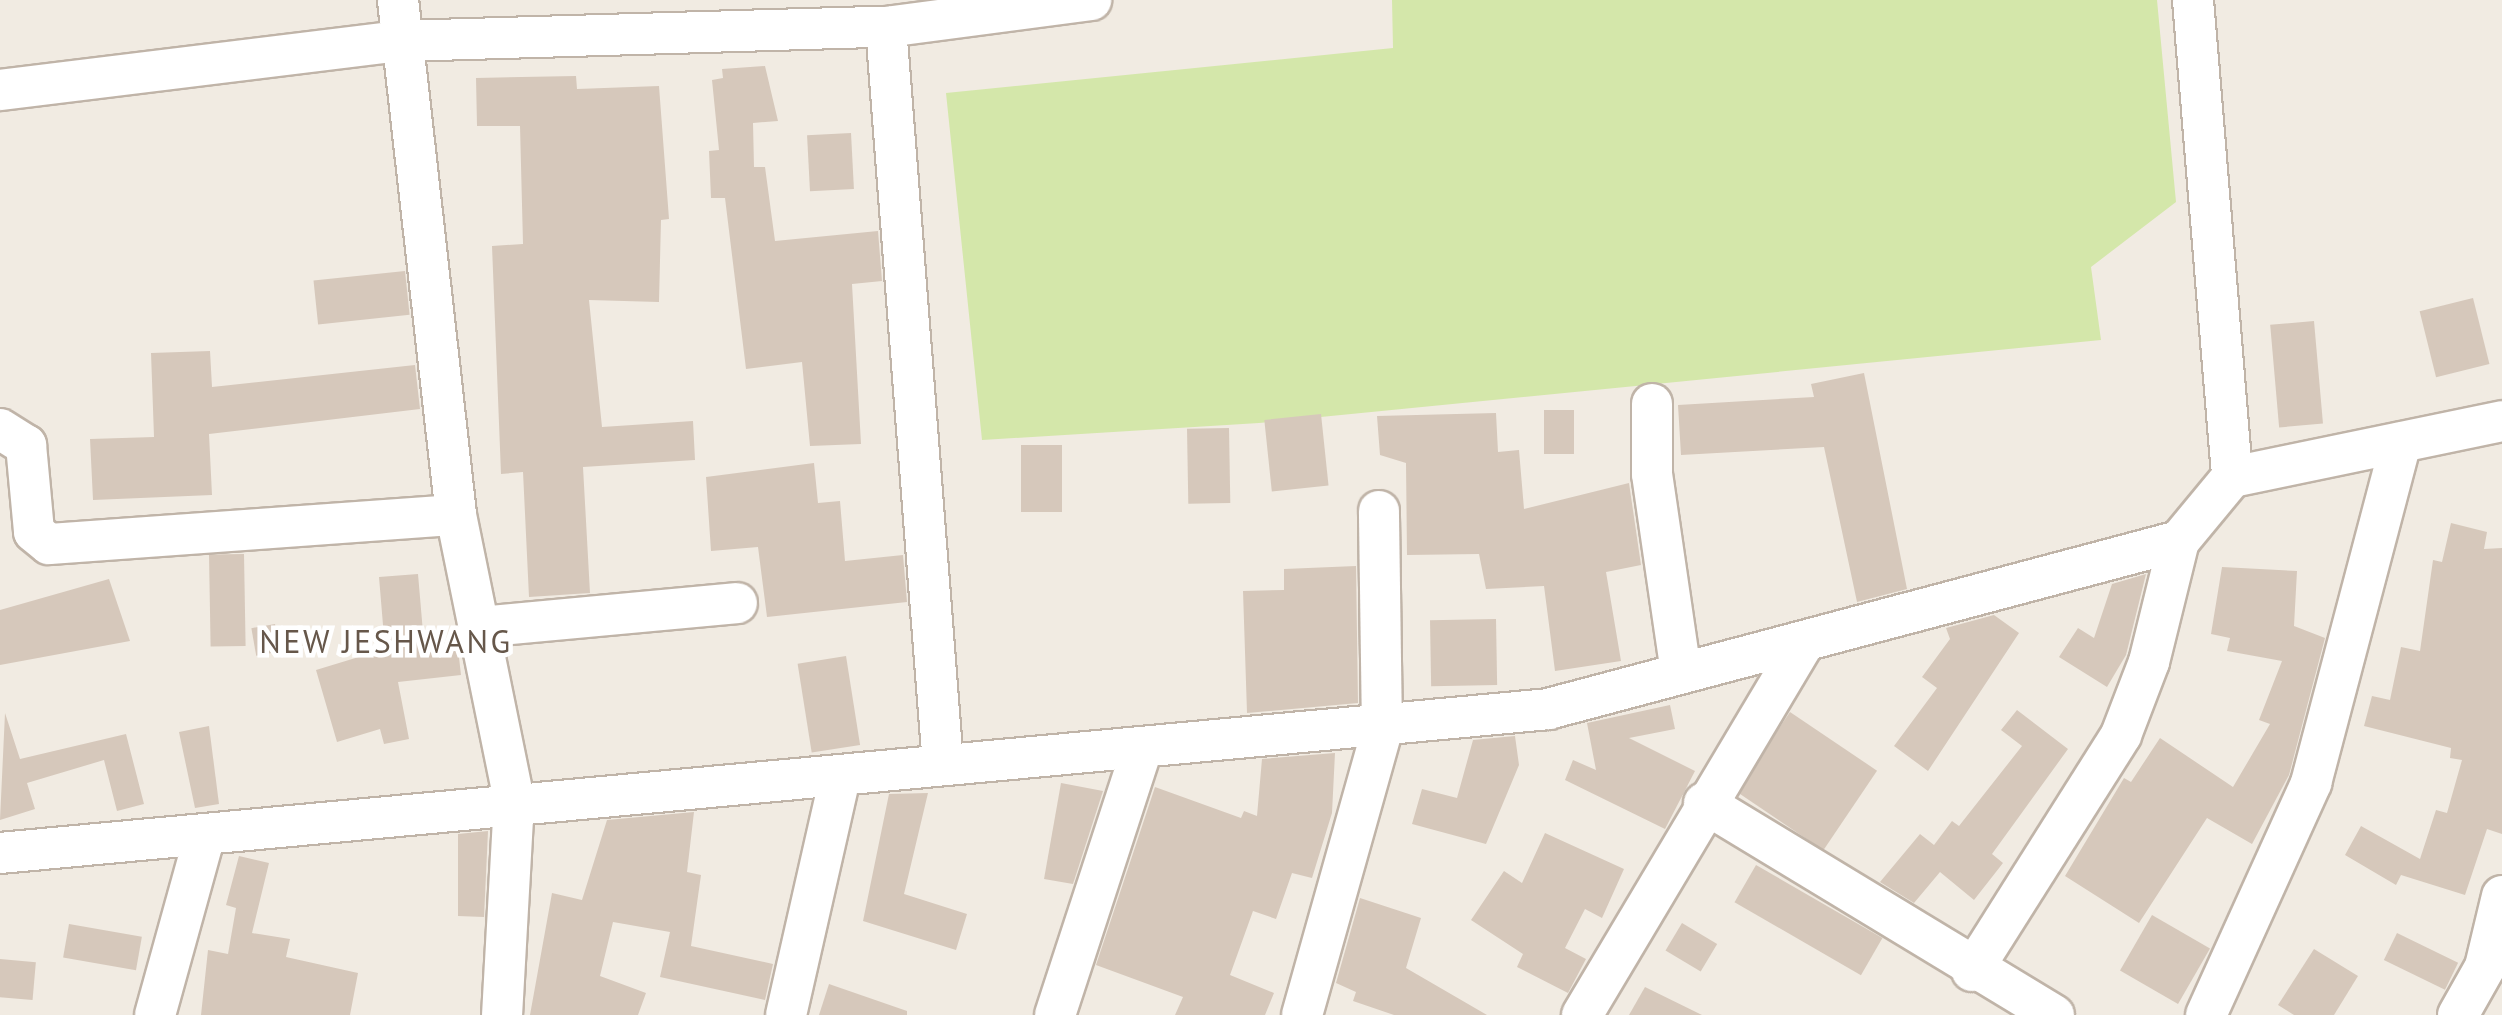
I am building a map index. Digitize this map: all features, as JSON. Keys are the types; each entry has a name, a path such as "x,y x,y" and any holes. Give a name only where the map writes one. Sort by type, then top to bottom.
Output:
{"street":[{"path":"398,0 456,515 514,801 502,1015"},
{"path":"0,90 401,42 886,27 1091,0"},
{"path":"2193,0 2232,476"},
{"path":"886,27 943,765"},
{"path":"1652,404 1652,474 1680,673"},
{"path":"1972,970 2121,735 2149,662 2178,541 2232,476 2502,420"},
{"path":"0,428 26,446 34,532 49,544 456,515"},
{"path":"2206,1015 2311,783 2401,443"},
{"path":"1302,1015 1382,731 1379,510"},
{"path":"0,853 204,838 514,801 1382,731 1548,710 2178,541"},
{"path":"479,627 736,602"},
{"path":"1582,1015 1704,803 1804,643"},
{"path":"1056,1015 1142,749"},
{"path":"786,1015 840,777"},
{"path":"1704,803 1972,970 2054,1015"},
{"path":"155,1015 204,838"},
{"path":"2458,1015 2485,967 2502,896"}],"green space":[{"path":"1392,0 2157,0 2176,202 2091,267 2101,340 1259,423 982,440 946,93 1393,48"}],"building":[{"path":"765,66 778,121 753,123 754,167 765,167 775,241 878,231 882,281 852,284 861,444 810,446 802,362 746,369 725,198 711,198 709,151 719,150 712,80 723,78 722,69"},
{"path":"576,76 577,89 659,86 669,219 661,220 659,302 589,300 602,427 693,421 695,460 583,467 590,593 529,597 523,472 501,474 492,246 523,244 520,126 477,126 476,78"},
{"path":"851,133 854,189 810,191 807,135"},
{"path":"405,271 410,315 318,324 314,281"},
{"path":"2473,298 2489,364 2436,377 2420,311"},
{"path":"2314,321 2323,424 2279,427 2270,325"},
{"path":"210,351 212,387 415,365 420,409 209,434 212,495 93,500 90,439 154,437 151,353"},
{"path":"1864,373 1907,589 1857,602 1824,447 1681,455 1678,405 1814,397 1811,384"},
{"path":"1544,410 1574,410 1574,454 1544,454"},
{"path":"1496,413 1498,452 1519,450 1524,509 1629,483 1641,565 1606,572 1621,661 1555,671 1544,586 1486,589 1479,554 1407,555 1406,463 1380,455 1377,416"},
{"path":"1321,414 1329,486 1272,492 1264,420"},
{"path":"1229,428 1230,503 1188,504 1187,429"},
{"path":"1021,445 1062,445 1062,512 1021,512"},
{"path":"814,463 818,503 840,501 845,561 903,555 907,602 767,617 758,547 711,551 706,477"},
{"path":"2451,523 2487,532 2484,549 2502,548 2502,834 2487,829 2465,895 2401,875 2396,885 2345,855 2361,826 2420,859 2436,810 2447,813 2462,760 2450,758 2451,748 2364,726 2372,696 2390,700 2401,647 2420,651 2433,560 2442,562"},
{"path":"244,554 246,646 211,647 209,555"},
{"path":"1356,566 1358,703 1247,713 1243,591 1284,590 1284,569"},
{"path":"2222,567 2297,571 2294,626 2325,638 2289,775 2252,844 2207,818 2139,923 2065,876 2124,778 2131,782 2160,738 2233,787 2270,724 2259,720 2282,661 2227,651 2230,638 2211,634"},
{"path":"418,574 424,644 457,640 461,675 398,682 409,739 384,744 380,729 337,742 316,670 385,649 379,577"},
{"path":"2146,574 2126,655 2107,687 2059,657 2078,628 2094,638 2112,584"},
{"path":"109,579 130,641 0,665 0,610"},
{"path":"1994,615 2019,633 1928,771 1894,746 1937,688 1922,677 1950,639 1946,628"},
{"path":"1496,619 1497,685 1431,686 1430,620"},
{"path":"275,624 280,652 256,656 251,628"},
{"path":"846,656 860,745 812,753 798,664"},
{"path":"1670,705 1675,729 1629,738 1695,771 1665,829 1565,780 1573,760 1596,770 1587,723"},
{"path":"2017,710 2068,749 1992,854 2003,863 1974,900 1940,872 1914,903 1880,882 1920,834 1934,845 1952,821 1959,826 2022,746 2001,730"},
{"path":"1790,712 1877,771 1823,850 1736,792"},
{"path":"5,713 20,759 126,734 144,804 117,811 104,760 27,783 35,809 0,820"},
{"path":"209,726 219,804 195,808 179,732"},
{"path":"1515,736 1519,765 1486,844 1412,824 1422,789 1457,798 1473,740"},
{"path":"1335,753 1332,813 1312,878 1292,873 1276,919 1253,911 1230,975 1274,993 1265,1015 1175,1015 1183,997 1096,965 1155,787 1241,818 1244,811 1257,816 1262,759"},
{"path":"1061,783 1103,791 1073,884 1044,879"},
{"path":"928,793 904,894 967,914 956,950 863,921 889,794"},
{"path":"694,812 687,872 701,875 691,946 773,964 765,1000 660,977 670,932 613,922 600,976 646,993 638,1015 530,1015 552,893 582,900 607,820"},
{"path":"488,831 484,917 458,916 458,834"},
{"path":"1545,833 1624,869 1602,918 1585,909 1565,948 1586,959 1568,993 1517,967 1523,954 1471,920 1504,871 1522,883"},
{"path":"239,856 269,863 252,933 290,939 286,957 358,973 350,1015 201,1015 208,950 228,954 236,908 226,905"},
{"path":"1756,865 1882,938 1861,975 1734,902"},
{"path":"1360,898 1421,918 1406,968 1487,1015 1394,1015 1353,1001 1356,992 1336,983"},
{"path":"2152,915 2210,948 2178,1004 2120,970"},
{"path":"1682,923 1717,944 1701,972 1666,950"},
{"path":"69,924 142,937 136,970 63,957"},
{"path":"2397,933 2458,963 2445,990 2384,960"},
{"path":"2314,949 2358,976 2334,1015 2294,1015 2278,1005"},
{"path":"0,959 36,962 33,1000 0,997"},
{"path":"829,984 907,1011 907,1015 819,1015"},
{"path":"1645,987 1702,1015 1629,1015"}],"district":[{"name":"NEW JESHWANG","path":"386,641"}]}
